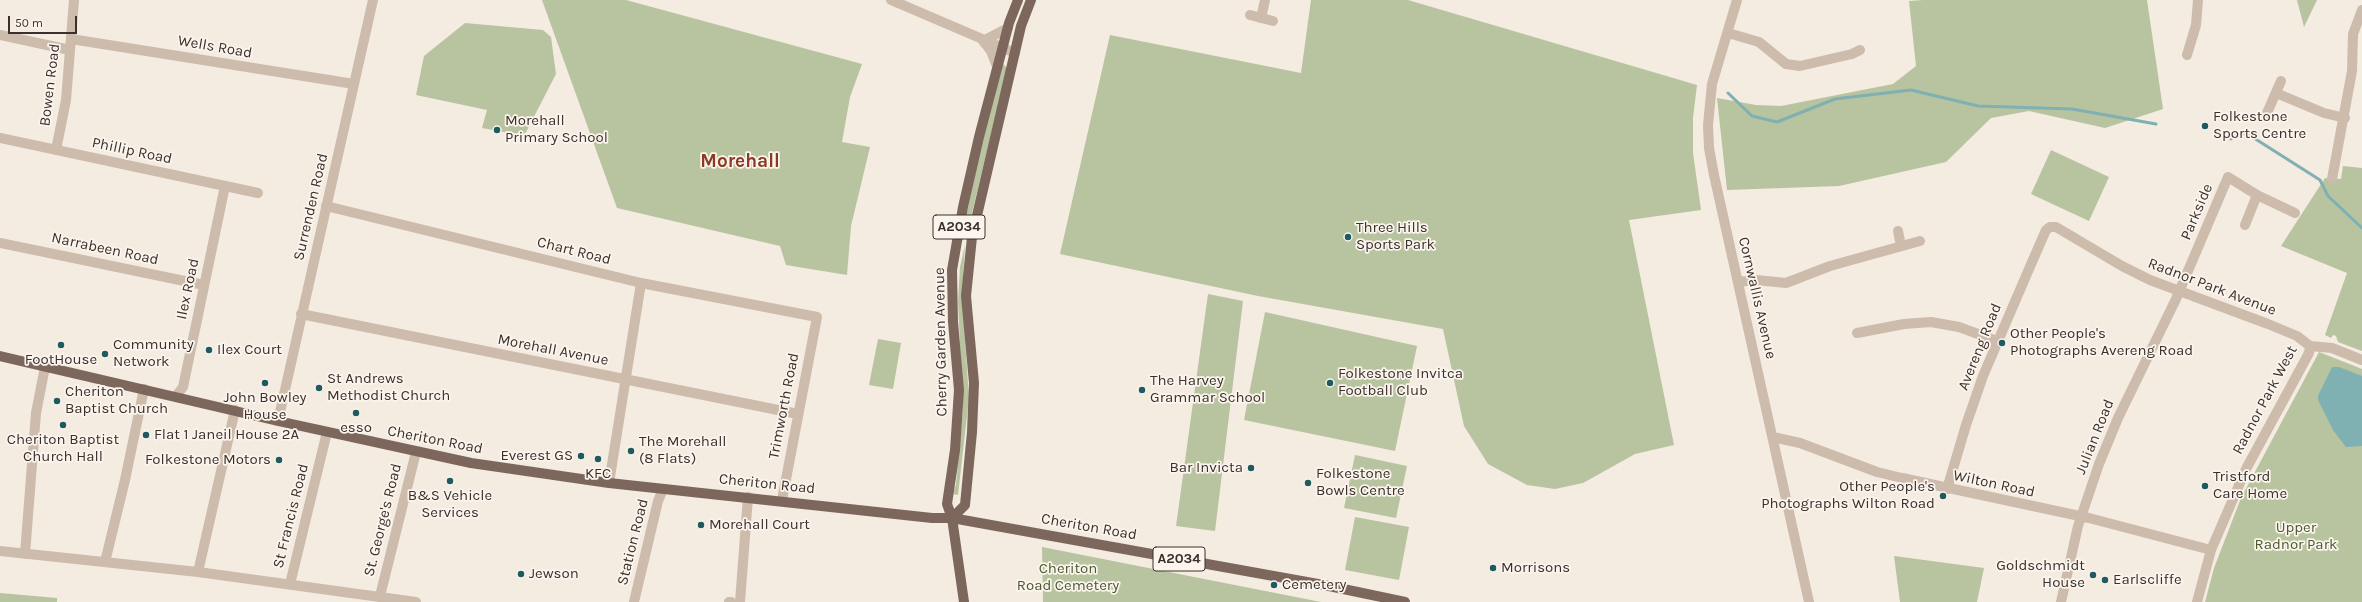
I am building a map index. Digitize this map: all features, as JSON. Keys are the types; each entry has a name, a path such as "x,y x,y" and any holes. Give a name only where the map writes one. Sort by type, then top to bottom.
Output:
{"main road":[{"name":"Cherry Garden Avenue","path":"1018,0 1008,28 967,187 952,270 953,322 959,390 957,435 947,504 952,518 965,505 974,410 974,378 966,296 968,264 972,237 1015,53 1031,0"},
{"name":"Cheriton Road","path":"0,356 278,421 471,463 608,483 782,500 932,518 952,518 1322,585 1406,602"},
{"path":"952,518 964,602"}],"street":[{"name":"Bowen Road","path":"56,150 66,100 74,0"},
{"name":"Surrenden Road","path":"278,421 373,0"},
{"path":"891,0 1003,50 1015,53"},
{"path":"1261,18 1265,0"},
{"name":"Cornwallis Avenue","path":"1737,0 1712,84 1708,125 1714,174 1809,602"},
{"path":"2187,55 2196,24 2198,0"},
{"path":"2332,179 2345,118 2352,71 2353,34 2362,10"},
{"path":"1250,16 1273,21"},
{"path":"983,41 1008,28"},
{"path":"1728,33 1759,42 1786,64 1800,66 1852,54 1860,50"},
{"path":"0,35 70,50"},
{"name":"Wells Road","path":"71,39 354,84"},
{"path":"983,41 991,51 998,68"},
{"path":"2267,113 2281,81"},
{"path":"2276,93 2324,113 2345,118"},
{"name":"Phillip Road","path":"0,138 258,194"},
{"name":"Parkside","path":"2180,291 2228,177 2257,195 2295,212"},
{"name":"Ilex Road","path":"176,396 183,387 225,186"},
{"path":"2245,224 2257,195"},
{"name":"Chart Road","path":"326,206 640,283 817,318"},
{"name":"Avereng Road","path":"1947,489 1966,425 1997,341 2046,230 2050,227 2056,227"},
{"name":"Radnor Park Avenue","path":"2056,227 2122,266 2180,291 2297,336 2310,346 2332,348 2362,360"},
{"path":"1898,231 1901,246"},
{"path":"1738,282 1756,280 1786,283 1830,266 1920,241"},
{"name":"Narrabeen Road","path":"0,243 204,285"},
{"path":"608,483 640,283"},
{"name":"Julian Road","path":"2061,602 2081,517 2118,418 2180,291"},
{"name":"Morehall Avenue","path":"301,314 798,414"},
{"name":"Trimworth Road","path":"782,500 817,318"},
{"path":"1857,333 1904,324 1931,322 1959,327 1997,341"},
{"name":"Radnor Park West","path":"2197,602 2211,550 2246,469 2309,353 2310,346"},
{"path":"25,554 36,413 45,367"},
{"path":"105,562 125,480 144,389"},
{"path":"198,572 235,410"},
{"name":"St Francis Road","path":"290,584 327,432"},
{"name":"Wilton Road","path":"1773,437 1800,443 1877,472 1947,489 2081,517 2211,550"},
{"name":"St. George's Road","path":"380,596 416,452"},
{"name":"Station Road","path":"634,602 658,501 663,489"},
{"path":"740,602 748,497"},
{"path":"0,551 198,572 416,602"}],"green space":[{"path":"542,0 626,0 862,64 850,97 842,142 870,147 851,226 847,275 786,265 780,246 617,208"},
{"name":"Three Hills Sports Park","path":"1311,0 1408,0 1697,85 1693,118 1693,153 1701,210 1629,220 1674,445 1635,454 1583,483 1555,489 1527,485 1488,464 1464,426 1443,329 1258,296 1060,254 1110,35 1301,73"},
{"path":"2147,0 2163,109 2105,128 2029,111 1991,118 1946,162 1839,186 1727,190 1717,98 1756,105 1781,106 1893,84 1916,66 1909,1"},
{"path":"2297,0 2317,0 2304,27"},
{"path":"465,23 543,30 551,37 556,74 524,136 482,128 487,110 416,95 424,56"},
{"path":"1003,64 1007,68 970,221 967,223 965,222 981,146"},
{"path":"2051,150 2109,177 2089,221 2031,194"},
{"path":"2343,166 2362,168 2362,351 2338,342 2336,336 2333,335 2331,338 2325,335 2347,273 2281,246 2325,178 2341,179"},
{"path":"965,245 962,295 969,398 958,495 953,494 956,484 963,408 958,301 960,267"},
{"path":"1208,294 1243,301 1215,531 1176,526"},
{"name":"Folkestone Invitca Football Club","path":"1265,312 1417,346 1395,451 1244,420"},
{"path":"878,339 901,343 893,389 869,385"},
{"name":"Upper Radnor Park","path":"2319,352 2362,369 2362,602 2205,602 2214,568 2241,498"},
{"path":"1355,455 1407,466 1396,518 1344,508"},
{"path":"1355,517 1409,527 1399,580 1345,570"},
{"name":"Cheriton Road Cemetery","path":"1042,547 1321,602 1043,602"},
{"path":"1894,556 1984,568 1977,602 1900,602"},
{"path":"0,593 57,598 57,602 0,602"}],"water":[{"path":"2332,367 2339,367 2362,376 2362,446 2346,447 2333,430 2318,400 2318,396"}],"waterway":[{"path":"1728,93 1752,116 1777,122 1835,99 1911,90 1978,106 2072,109 2156,124"},
{"path":"2231,139 2237,135 2246,133 2320,180 2328,196 2362,228"}],"place":[{"name":"Folkestone Sports Centre","path":"2205,126"},
{"name":"Morehall Primary School","path":"497,130"},
{"name":"Three Hills Sports Park","path":"1348,237"},
{"name":"Other People's Photographs Avereng Road","path":"2002,343"},
{"name":"FootHouse","path":"61,345"},
{"name":"Ilex Court","path":"209,350"},
{"name":"Community Network","path":"105,354"},
{"name":"John Bowley House","path":"265,383"},
{"name":"Folkestone Invitca Football Club","path":"1330,383"},
{"name":"St Andrews Methodist Church","path":"319,388"},
{"name":"The Harvey Grammar School","path":"1142,390"},
{"name":"Cheriton Baptist Church","path":"57,401"},
{"name":"esso","path":"356,413"},
{"name":"Cheriton Baptist Church Hall","path":"63,425"},
{"name":"Flat 1 Janeil House 2A","path":"146,435"},
{"name":"The Morehall (8 Flats)","path":"631,451"},
{"name":"Everest GS","path":"581,456"},
{"name":"KFC","path":"598,459"},
{"name":"Folkestone Motors","path":"279,460"},
{"name":"Bar Invicta","path":"1251,468"},
{"name":"B&S Vehicle Services","path":"450,481"},
{"name":"Folkestone Bowls Centre","path":"1308,483"},
{"name":"Tristford Care Home","path":"2205,486"},
{"name":"Other People's Photographs Wilton Road","path":"1943,496"},
{"name":"Morehall Court","path":"701,525"},
{"name":"Morrisons","path":"1493,568"},
{"name":"Jewson","path":"521,574"},
{"name":"Goldschmidt House","path":"2093,575"},
{"name":"Earlscliffe","path":"2105,580"},
{"name":"Cemetery","path":"1274,585"}],"district":[{"name":"Morehall","path":"740,162"}]}
